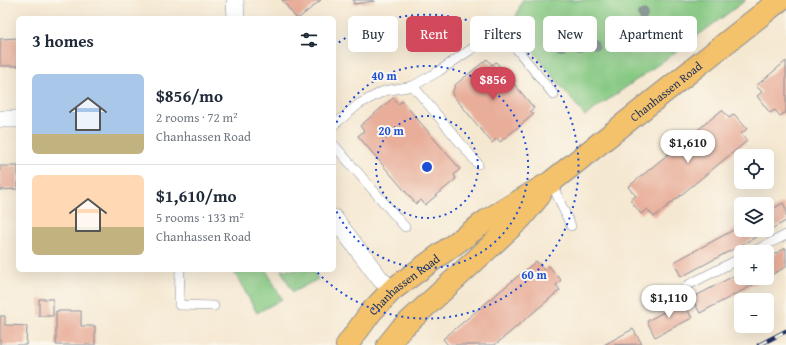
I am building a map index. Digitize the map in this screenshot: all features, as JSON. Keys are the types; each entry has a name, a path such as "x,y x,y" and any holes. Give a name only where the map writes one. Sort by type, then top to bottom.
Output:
{"main road":[{"name":"Chanhassen Road","path":"347,345 371,312 392,290 486,221 552,182 780,0"},
{"name":"Chanhassen Road","path":"388,345 401,329 520,220 552,182"}],"street":[{"path":"234,0 236,16"},
{"path":"0,118 16,119"},
{"path":"336,221 381,280 392,290"}],"lane":[{"path":"336,122 359,104 384,91 413,86 439,71 476,46 502,42 515,47 554,95"},
{"path":"413,86 478,164"},
{"path":"336,147 405,227"},
{"path":"552,182 572,226"},
{"path":"766,245 786,235"},
{"path":"686,286 734,262"},
{"path":"180,272 179,305 214,306"}],"green space":[{"path":"522,0 746,0 697,36 697,16 605,16 605,52 675,52 585,116 534,52 535,16 516,16"},
{"path":"234,272 267,272 282,299 257,313"},
{"path":"282,272 314,272 318,279 293,292"}],"building":[{"path":"282,0 321,0 301,16 294,16"},
{"path":"353,0 374,0 375,1 354,4"},
{"path":"16,38 16,66 0,66 0,39"},
{"path":"487,59 492,65 496,62 534,108 530,111 534,114 500,142 497,138 492,143 452,94 455,85"},
{"path":"786,61 786,112 780,116 775,110 770,113 757,96 762,92 756,86"},
{"path":"393,98 398,104 402,101 460,169 454,175 456,179 425,205 421,200 416,204 358,136 364,131 360,126"},
{"path":"722,110 729,118 734,114 747,129 741,134 747,141 737,149 734,149 734,152 654,217 647,209 641,214 630,200 636,196 628,187"},
{"path":"0,166 16,166 16,189 0,190"},
{"path":"783,203 786,209 786,221 774,227 774,208"},
{"path":"734,230 734,237 756,237 741,245 734,245 734,249 681,277 674,262"},
{"path":"786,248 786,267 774,273 774,254"},
{"path":"536,261 544,270 549,266 561,280 556,285 560,290 495,345 448,345 443,339"},
{"path":"734,276 734,285 753,285 738,293 734,293 734,295 700,313 692,298"},
{"path":"39,299 53,299 53,316 39,316"},
{"path":"683,302 692,318 655,337 647,321"},
{"path":"56,311 81,311 81,326 95,326 95,345 56,345"},
{"path":"0,316 5,316 5,325 27,326 26,345 0,345"},
{"path":"633,329 642,344 604,345"}],"railway":[{"path":"759,345 786,331"}]}
